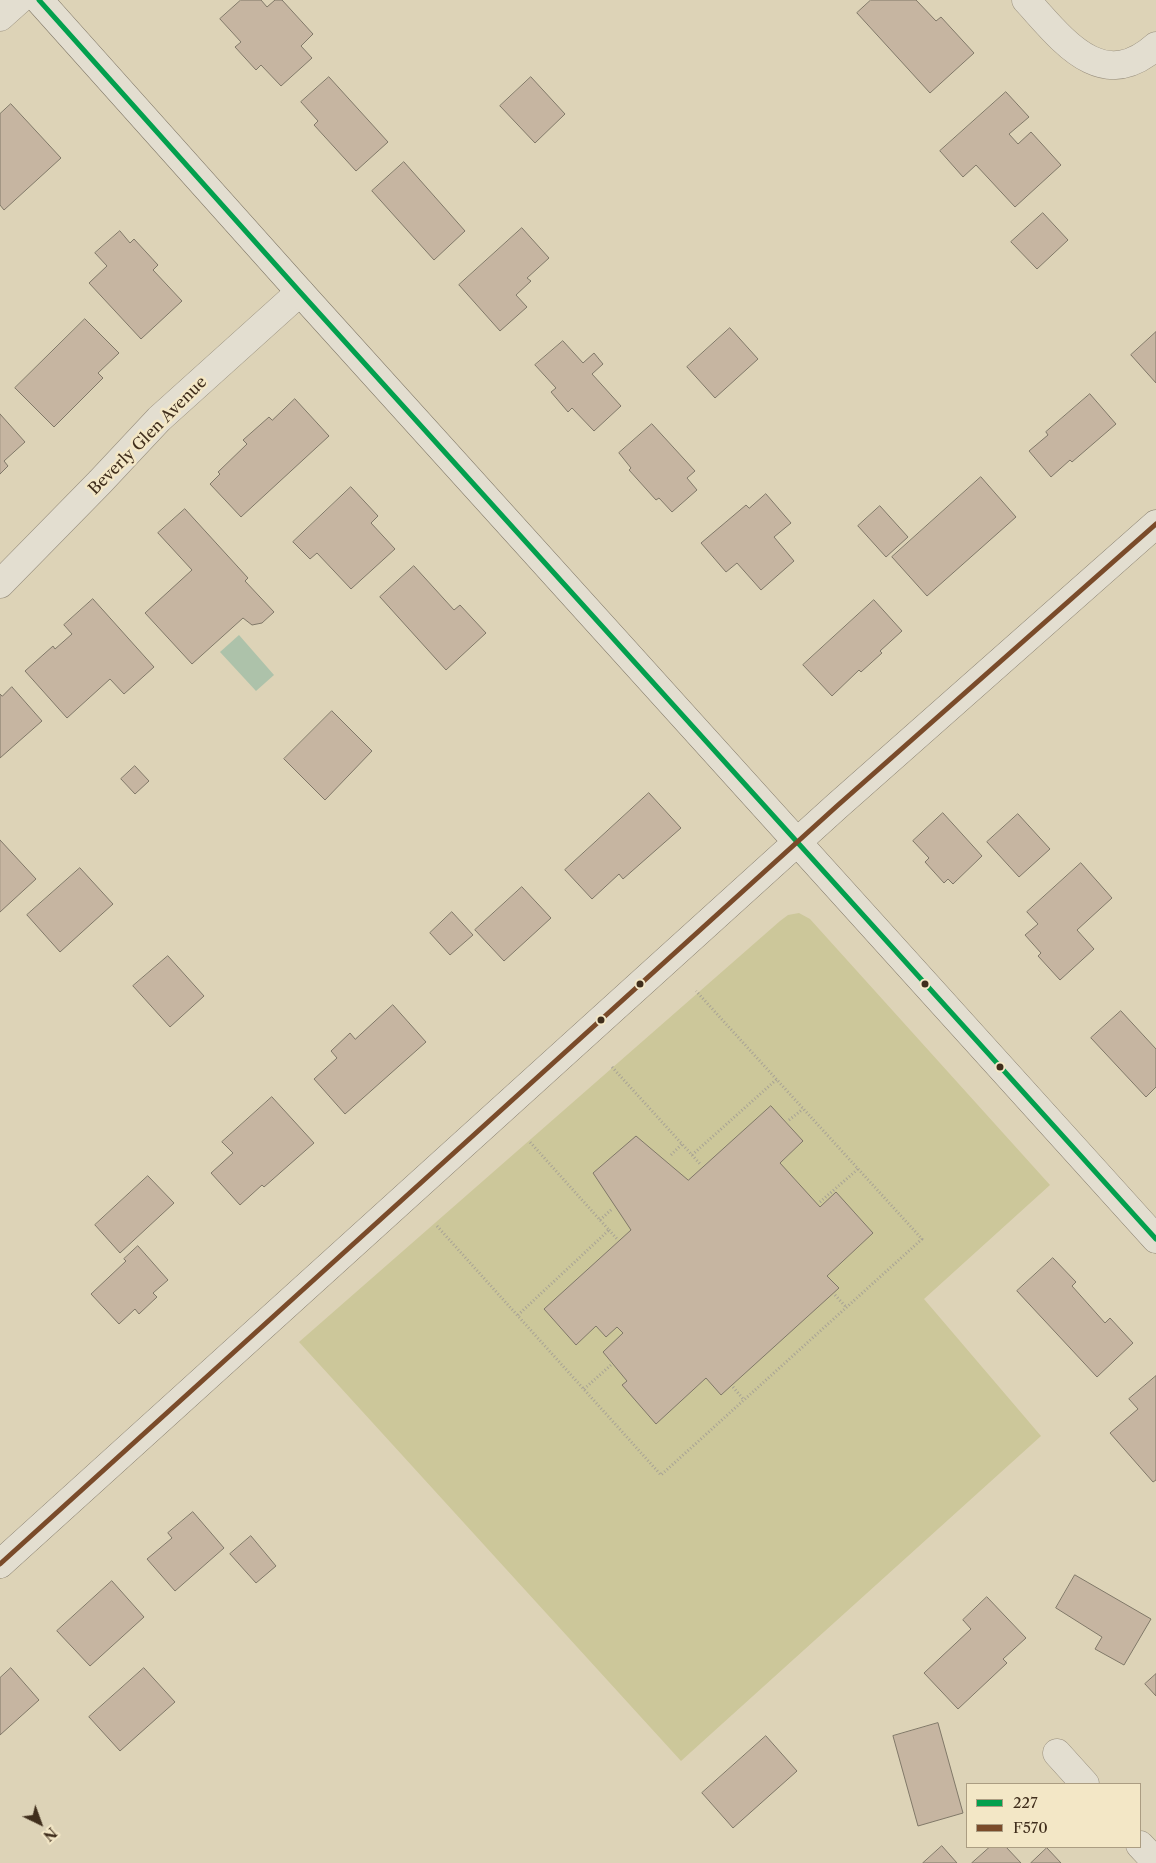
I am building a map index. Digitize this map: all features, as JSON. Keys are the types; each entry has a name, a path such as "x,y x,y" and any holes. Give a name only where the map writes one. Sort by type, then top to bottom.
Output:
{"main road":[{"path":"0,17 19,0"},
{"path":"39,0 300,292 1156,1239"},
{"path":"1026,0 1066,44 1090,60 1110,66 1130,63 1156,46"},
{"name":"Beverly Glen Avenue","path":"0,584 81,503 159,419 300,292"},
{"path":"0,1564 798,842 1156,524"},
{"path":"1057,1753 1084,1783"},
{"path":"1141,1845 1156,1862"}],"path":[{"path":"437,1226 661,1475 922,1239 696,990"},
{"path":"612,1067 700,1164"},
{"path":"692,1155 777,1079"},
{"path":"789,1120 803,1109"},
{"path":"530,1142 617,1239"},
{"path":"671,1155 682,1144"},
{"path":"820,1202 858,1169"},
{"path":"600,1220 612,1209"},
{"path":"518,1315 609,1230"},
{"path":"835,1295 846,1307"},
{"path":"584,1389 611,1365"},
{"path":"733,1387 744,1400"}],"shaded area":[{"path":"239,635 274,675 256,691 220,652"},
{"path":"799,913 810,919 1050,1185 924,1299 1041,1436 681,1761 299,1342 780,921 788,915"}],"building":[{"path":"241,0 261,0 267,7 275,0 282,0 313,34 301,46 312,58 281,86 261,65 256,70 235,47 241,42 220,19"},
{"path":"871,0 916,0 936,21 941,17 974,53 930,93 857,13"},
{"path":"329,77 388,142 356,171 314,125 318,121 301,102"},
{"path":"531,77 565,114 535,143 500,106"},
{"path":"1006,92 1029,117 1009,134 1018,144 1031,132 1061,165 1015,207 976,165 963,177 940,151"},
{"path":"11,104 61,158 4,210 0,205 0,114"},
{"path":"404,162 465,231 434,260 372,191"},
{"path":"1043,213 1068,240 1037,269 1011,242"},
{"path":"522,228 549,258 527,278 531,281 516,295 527,307 500,331 459,285"},
{"path":"120,231 130,243 134,239 158,265 153,270 182,301 141,339 89,283 107,266 95,253"},
{"path":"85,319 119,353 98,373 103,378 54,427 15,388"},
{"path":"730,328 758,359 715,398 687,367"},
{"path":"1156,332 1156,383 1131,355"},
{"path":"563,341 583,363 594,353 603,364 592,374 621,406 594,431 572,408 568,412 551,392 556,388 535,365"},
{"path":"1090,394 1116,424 1072,462 1070,460 1051,477 1029,451 1048,435 1046,432"},
{"path":"295,399 329,436 241,517 210,484 220,474 218,472 247,444 243,440 269,417 272,420"},
{"path":"0,414 25,442 4,461 8,466 0,474"},
{"path":"652,424 695,471 687,478 697,490 672,512 659,498 656,500 629,470 631,468 619,453"},
{"path":"981,477 1016,517 927,596 892,557"},
{"path":"351,487 378,516 371,523 395,549 351,589 317,553 310,559 293,542"},
{"path":"766,494 791,523 774,537 794,561 761,590 737,563 726,572 701,543 746,505 749,508"},
{"path":"880,506 908,537 886,557 858,526"},
{"path":"185,509 248,578 245,581 274,612 262,623 252,625 243,618 192,664 145,613 192,570 158,533"},
{"path":"414,566 454,610 460,605 486,633 446,670 380,597"},
{"path":"93,599 154,667 124,694 110,679 67,718 25,671 53,646 55,649 72,634 64,625"},
{"path":"874,600 902,631 880,651 882,653 861,672 859,670 832,696 803,665"},
{"path":"12,687 42,721 0,758 0,694 2,696"},
{"path":"332,711 372,751 325,800 284,759"},
{"path":"135,766 149,781 135,794 121,779"},
{"path":"649,793 681,828 623,879 619,874 592,899 565,870"},
{"path":"943,813 982,856 953,884 948,879 944,883 925,862 929,858 913,841"},
{"path":"1018,814 1050,849 1019,877 987,842"},
{"path":"0,840 36,879 0,912"},
{"path":"1081,863 1112,898 1077,930 1094,949 1060,980 1038,956 1041,953 1025,935 1038,924 1027,912"},
{"path":"80,868 113,904 60,952 27,915"},
{"path":"522,887 551,918 504,961 475,930"},
{"path":"452,912 473,935 450,955 430,933"},
{"path":"168,956 204,996 170,1027 133,986"},
{"path":"393,1005 426,1042 345,1114 314,1079 337,1058 331,1051 350,1033 355,1039"},
{"path":"1121,1011 1156,1049 1156,1087 1146,1097 1091,1038"},
{"path":"272,1097 314,1143 264,1187 262,1185 240,1205 211,1173 233,1153 222,1142"},
{"path":"771,1106 803,1141 780,1163 820,1207 836,1192 873,1233 827,1276 839,1288 721,1395 706,1378 656,1424 622,1385 627,1381 603,1352 623,1333 617,1327 606,1337 596,1326 576,1345 544,1309 631,1230 593,1173 636,1136 688,1180"},
{"path":"148,1176 174,1203 120,1253 95,1225"},
{"path":"138,1246 168,1280 153,1293 157,1297 139,1314 135,1309 119,1324 91,1294 126,1261 124,1259"},
{"path":"1053,1258 1076,1282 1072,1286 1105,1323 1110,1318 1133,1343 1097,1377 1017,1291"},
{"path":"1156,1376 1156,1480 1153,1482 1110,1433 1138,1409 1129,1399"},
{"path":"193,1512 224,1548 175,1591 147,1559 172,1538 168,1533"},
{"path":"251,1536 276,1566 256,1583 230,1554"},
{"path":"1075,1575 1151,1619 1124,1665 1095,1649 1102,1637 1056,1608"},
{"path":"112,1581 144,1617 90,1666 57,1631"},
{"path":"987,1597 1026,1638 1003,1659 1007,1663 958,1709 924,1673 971,1629 963,1620"},
{"path":"11,1668 39,1700 0,1735 0,1678"},
{"path":"144,1668 175,1702 120,1751 89,1717"},
{"path":"1156,1674 1156,1696 1145,1684"},
{"path":"938,1723 963,1813 918,1826 893,1736"},
{"path":"766,1736 797,1771 733,1828 702,1793"},
{"path":"942,1846 957,1863 923,1863"},
{"path":"989,1848 1007,1848 1021,1863 972,1863"},
{"path":"1047,1848 1061,1863 1031,1863"}],"transit line":[{"name":"227","path":"39,0 300,292 1156,1239"},
{"name":"F570","path":"0,1564 837,806 1156,524"}]}
